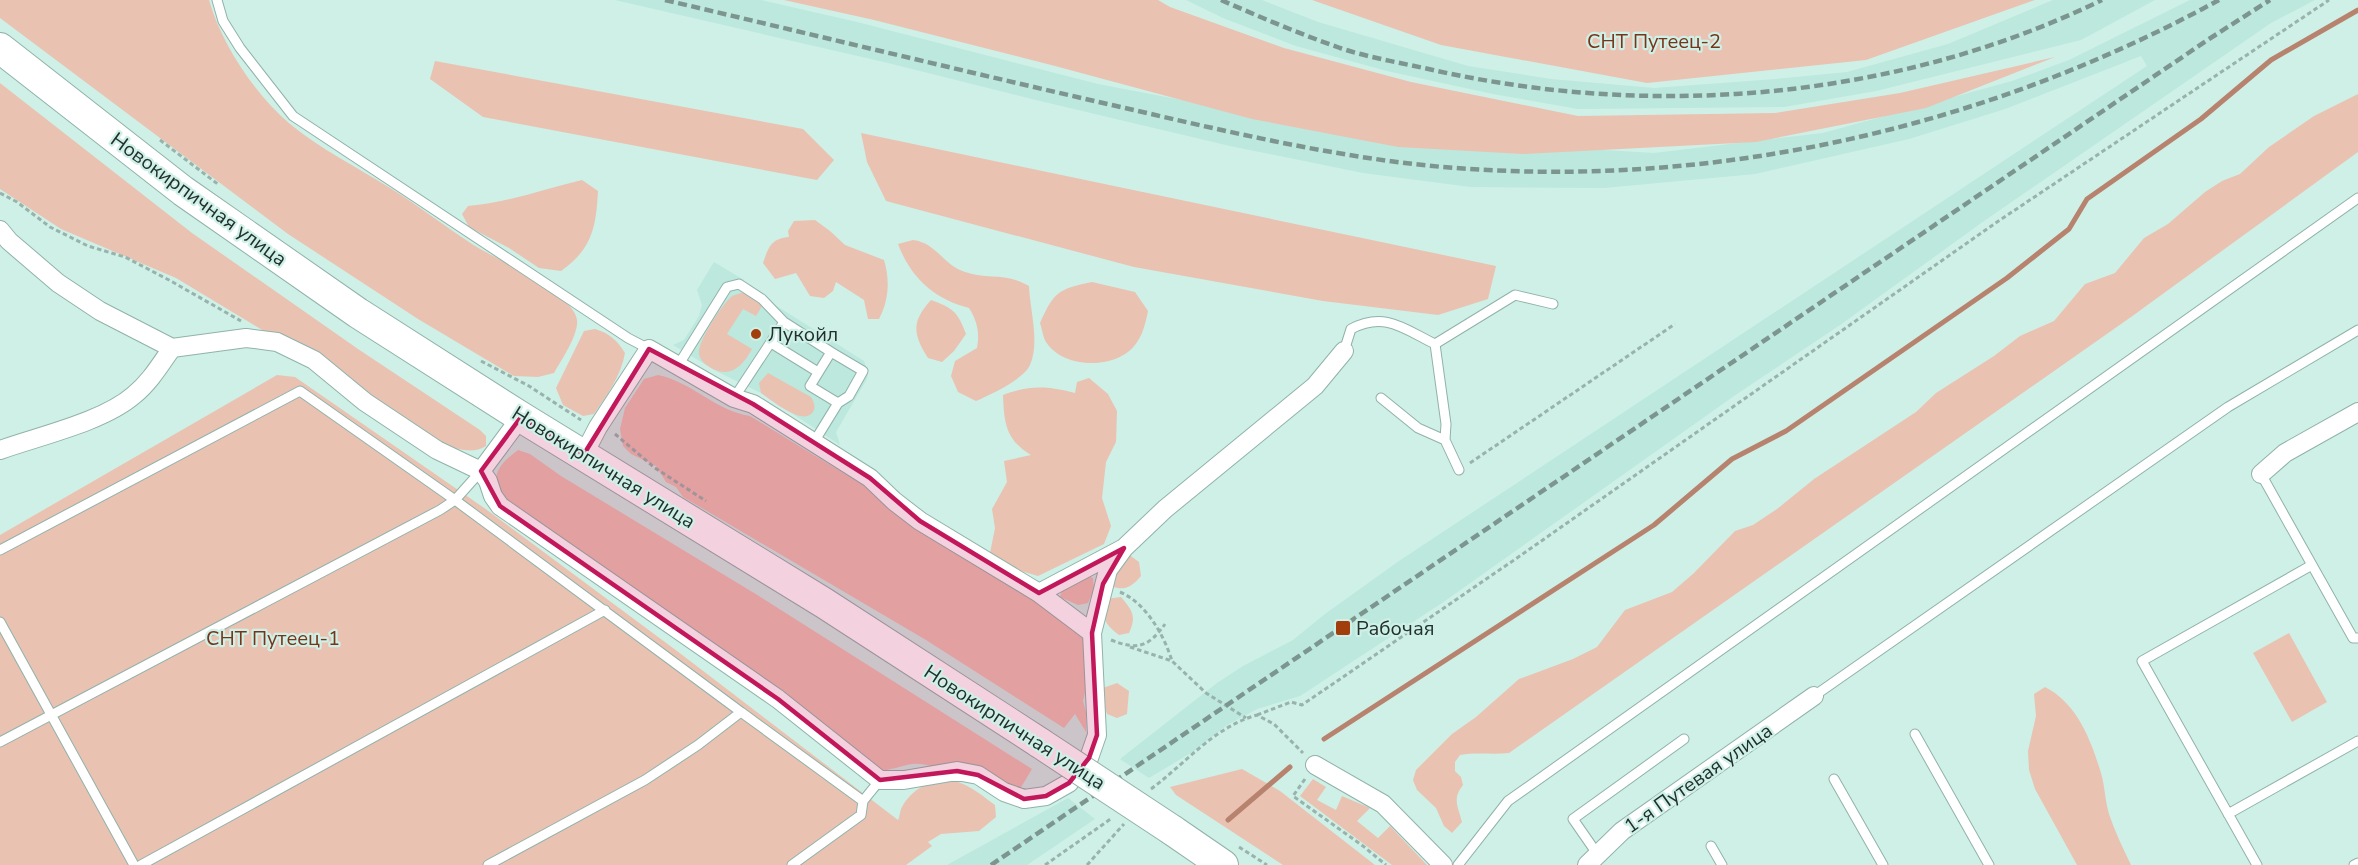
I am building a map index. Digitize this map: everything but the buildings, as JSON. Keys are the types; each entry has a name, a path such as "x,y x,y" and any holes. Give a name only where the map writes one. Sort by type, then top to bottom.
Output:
{"main road":[{"name":"Новокирпичная улица","path":"0,48 183,191 358,313 521,417 824,603 1040,742 1223,865"}],"street":[{"path":"0,230 9,242 58,284 100,311 172,348 246,338 277,342 314,360 365,402 437,450 481,471 500,506 778,699 880,780 904,780 957,771 978,775 1004,792 1024,799 1046,796 1069,783 1089,758 1097,735 1092,633 1107,570 1124,548 1165,508 1315,386 1344,351"},
{"path":"0,450 98,416 132,397 150,380 172,348"},
{"path":"584,454 598,427 649,349 734,398 753,404 814,442 870,478 920,521 1039,593 1092,633"},
{"path":"2260,474 2285,453 2358,412"},
{"path":"481,471 521,417"},
{"path":"1039,593 1124,548"},
{"name":"1-я Путевая улица","path":"1592,860 1622,831 1814,696"},
{"path":"1315,765 1383,804 1443,865"}],"lane":[{"path":"217,0 223,21 240,48 293,116 628,338 649,349"},
{"path":"1458,865 1508,801 2358,198"},
{"path":"678,364 727,288 739,284 762,299 784,322 863,371 849,396 838,404 814,442"},
{"path":"1435,344 1515,295 1553,304"},
{"path":"1344,351 1351,329 1365,322 1385,320 1435,344"},
{"path":"734,398 784,322"},
{"path":"1814,696 2228,407 2358,330"},
{"path":"771,342 818,372"},
{"path":"1435,344 1446,424 1444,440 1459,470"},
{"path":"831,352 810,386 838,404"},
{"path":"0,550 300,391 455,500 863,801"},
{"path":"1381,398 1418,428 1444,440"},
{"path":"0,742 440,510 455,500 481,471"},
{"path":"2260,474 2353,638 2358,638"},
{"path":"2257,865 2142,661 2312,565"},
{"path":"141,865 605,610"},
{"path":"0,622 134,865"},
{"path":"488,865 645,780 698,745 741,712"},
{"path":"1915,734 1989,865"},
{"path":"1592,860 1573,819 1684,739"},
{"path":"2229,814 2358,741"},
{"path":"1834,779 1883,865"},
{"path":"792,865 861,814 863,801 880,780"},
{"path":"1711,846 1722,865"},
{"path":"2354,865 2358,863"}],"path":[{"path":"1151,789 1220,732 1246,718 1291,702 1302,705 1517,558 1997,222 2329,0"},
{"path":"158,140 224,189"},
{"path":"0,193 17,202 50,227 88,246 125,257 248,325"},
{"path":"1459,470 1675,324"},
{"path":"473,357 529,386 574,417 619,436 655,468"},
{"path":"1103,584 1124,594 1139,606 1160,632 1172,661 1206,693 1246,718"},
{"path":"1130,647 1146,643 1160,632 1165,624"},
{"path":"1092,633 1172,661"},
{"path":"1257,715 1274,724 1315,765 1293,796 1386,865"},
{"path":"1045,865 1116,814"}],"highlighted area":[{"path":"649,349 753,404 870,478 920,521 1039,593 1124,548 1103,584 1092,633 1097,735 1089,758 1069,783 1046,796 1024,799 978,775 957,771 880,780 778,699 500,506 481,471 521,417 584,454"}],"shaded area":[{"path":"615,0 761,0 857,22 1098,84 1371,136 1654,153 1823,133 2012,81 2069,60 2190,0 2315,0 2271,23 1984,221 1840,325 1734,396 1442,603 1300,696 1257,709 1227,725 1194,751 1149,778 1120,759 1217,683 1243,666 1293,640 1399,561 2147,66 2141,56 2005,109 1909,139 1755,174 1604,188 1471,187 1363,173 1230,146 884,62"},
{"path":"1186,0 1262,0 1318,22 1468,66 1551,79 1654,88 1847,72 1948,44 2053,0 2155,0 2081,40 1876,91 1784,107 1578,109 1493,94 1387,71 1296,46 1223,18"},
{"path":"714,262 744,280 745,286 864,361 868,372 867,379 836,432 840,445 761,393 718,372 673,345 684,340 699,316 702,305 697,290"},
{"path":"1068,798 1095,819 1027,865 947,865"}],"green space":[{"path":"0,0 209,0 222,34 241,67 264,98 290,124 326,150 400,195 472,244 532,277 563,299 573,310 577,326 569,347 554,373 538,377 514,376 418,319 288,234 0,18"},
{"path":"784,0 1158,0 1170,7 1284,48 1411,82 1578,116 1775,113 1900,93 2055,57 1926,108 1756,142 1523,154 1398,147 1252,119 1055,66 874,20"},
{"name":"СНТ Путеец-2","path":"1312,0 2035,0 1866,60 1647,83 1441,45"},
{"path":"435,61 803,129 834,160 817,180 483,117 430,79"},
{"path":"0,83 192,233 358,349 480,430 486,436 486,446 469,450 440,444 279,340 176,278 61,229 0,189"},
{"path":"2358,94 2358,152 2131,317 1509,753 1460,755 1455,762 1455,771 1461,777 1463,785 1457,799 1462,822 1452,833 1444,826 1436,808 1417,790 1413,780 1416,770 1452,734 1476,717 1519,679 1573,659 1597,647 1625,610 1672,592 1735,531 1753,525 1777,509 1814,479 1916,412 1936,393 1994,356 2020,336 2054,321 2085,284 2115,273 2144,238 2168,224 2205,192 2222,181 2240,174 2269,147 2314,116"},
{"path":"861,133 1496,266 1488,299 1438,315 1323,301 1134,267 886,201 867,162"},
{"path":"582,180 598,191 594,227 580,254 561,271 539,268 509,248 469,227 462,214 468,206 511,199"},
{"path":"815,220 845,245 884,260 888,290 879,319 868,319 864,300 836,282 833,291 824,298 810,296 796,273 775,279 763,263 774,242 789,237 788,231 794,221"},
{"path":"913,240 928,245 951,265 965,272 1012,279 1029,286 1034,346 1030,365 1021,376 976,401 958,392 951,376 955,361 977,348 976,322 969,308 945,299 917,277 898,244"},
{"path":"1092,282 1135,292 1148,311 1139,339 1128,352 1108,361 1085,363 1073,361 1053,350 1045,340 1040,323 1049,304 1058,294 1072,287"},
{"path":"744,292 757,299 762,306 756,316 743,309 727,334 752,349 735,369 718,371 702,361 699,348 722,308 731,297"},
{"path":"931,300 954,312 966,334 954,351 942,362 928,358 917,335 917,322"},
{"path":"595,329 612,338 625,353 617,377 604,400 594,414 583,416 563,405 556,388 584,331"},
{"path":"768,373 811,397 813,412 806,416 793,414 761,393 759,383"},
{"name":"СНТ Путеец-1","path":"277,375 295,377 487,510 677,651 898,820 907,799 921,787 946,780 972,788 995,805 996,817 979,831 941,834 928,842 932,846 906,865 0,865 0,535"},
{"path":"658,375 682,384 726,408 750,416 866,487 897,515 1048,608 1086,638 1086,688 1083,701 1086,712 1086,732 1075,714 1064,728 926,640 683,497 676,487 666,482 656,466 631,454 623,446 620,429 625,408 644,379"},
{"path":"1089,378 1108,394 1117,411 1116,442 1106,462 1102,498 1111,526 1104,544 1038,576 1011,568 990,553 995,528 992,509 1007,482 1004,461 1031,455 1011,437 1004,414 1003,395 1022,389 1039,388 1075,393 1077,382"},
{"path":"518,450 530,454 561,476 754,593 1032,769 1017,794 948,770 921,764 879,771 505,505 497,488 497,474 504,462"},
{"path":"1128,554 1139,562 1141,576 1126,588 1113,587 1108,584"},
{"path":"1086,575 1093,578 1094,589 1088,603 1078,605 1060,597 1063,587"},
{"path":"1121,597 1132,614 1133,622 1129,633 1119,635 1105,620 1104,611 1106,599"},
{"path":"2289,633 2327,702 2292,722 2253,653"},
{"path":"1117,683 1129,691 1127,714 1117,718 1107,714 1102,700 1103,688"},
{"path":"2045,687 2056,694 2074,713 2093,748 2101,773 2109,814 2131,865 2077,865 2035,789 2029,770 2028,751 2036,716 2034,694"},
{"path":"1242,769 1280,791 1375,865 1283,865 1176,795 1170,787"},
{"path":"1313,779 1326,787 1317,800 1336,810 1342,796 1370,808 1357,821 1378,838 1390,826 1427,865 1392,865 1300,796"}],"waterway":[{"path":"1324,739 1654,525 1732,459 1786,431 2007,278 2069,229 2087,199 2201,119 2271,60 2358,10"},
{"path":"1228,820 1290,767"}],"railway":[{"path":"665,0 1276,142 1359,157 1443,167 1544,172 1645,169 1745,158 1843,140 1941,116 2036,84 2129,45 2219,0"},
{"path":"1221,0 1340,48 1392,61 1509,84 1595,94 1682,96 1769,91 1855,80 1940,61 2022,34 2102,0"},
{"path":"991,865 2209,39 2270,0"}],"place":[{"name":"Лукойл","path":"756,334"},
{"name":"Рабочая","path":"1343,628"}]}
